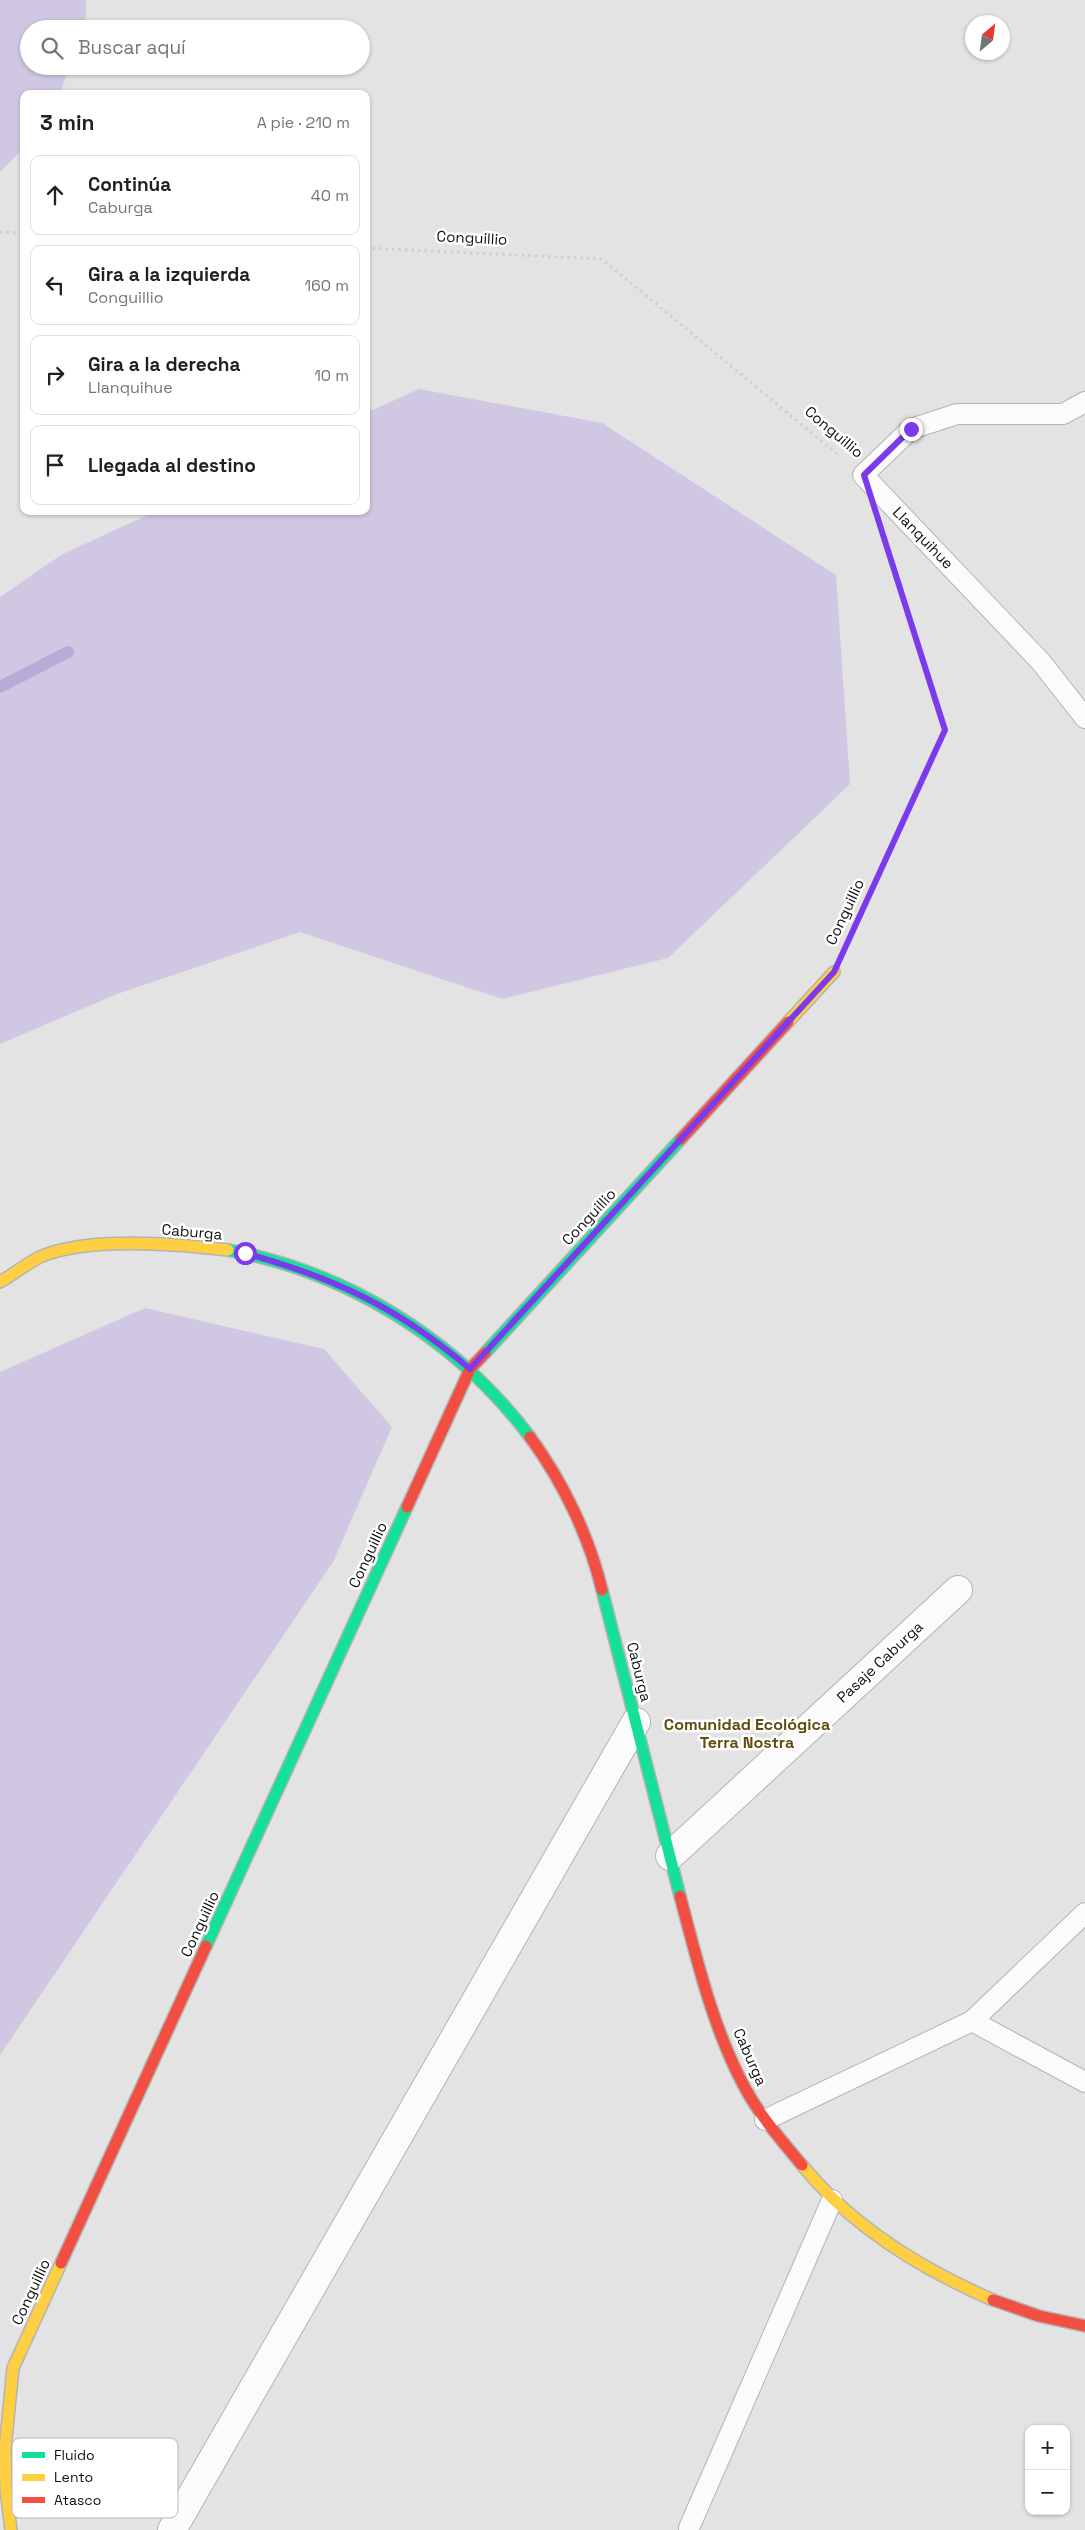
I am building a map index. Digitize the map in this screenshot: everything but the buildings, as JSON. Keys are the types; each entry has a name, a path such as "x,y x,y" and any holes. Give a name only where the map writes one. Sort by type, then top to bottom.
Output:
{"street":[{"name":"Conguillio","path":"11,2530 5,2493 3,2451 6,2410 13,2368 470,1369 834,972"},
{"name":"Caburga","path":"0,1282 48,1254 96,1246 146,1243 186,1245 245,1253 293,1266 330,1280 384,1306 425,1333 470,1369 503,1403 532,1439 558,1479 579,1520 596,1565 696,1962 738,2075 765,2120 796,2162 832,2200 876,2236 924,2268 966,2289 1027,2313 1085,2326"},
{"name":"Pasaje Caburga","path":"670,1856 958,1590"},
{"path":"172,2530 636,1722"}],"lane":[{"path":"864,475 911,429 957,414 1063,414 1085,402"},
{"name":"Llanquihue","path":"864,475 1041,662 1085,718"},
{"path":"765,2120 972,2021 1085,1913"},
{"path":"972,2021 1085,2082"},
{"path":"688,2528 832,2200"}],"path":[{"path":"0,232 20,233"},
{"name":"Conguillio","path":"370,248 602,259 864,475"},
{"name":"Conguillio","path":"834,972 945,730 888,551"}],"shaded area":[{"path":"0,0 86,0 85,20 20,20 20,75 66,75 61,90 20,90 20,151 0,172"},
{"path":"419,389 602,423 836,575 850,784 668,958 502,999 300,932 117,994 0,1044 0,597 61,555 147,515 370,515 370,411"},
{"path":"145,1308 324,1349 392,1427 333,1562 0,2055 0,1372"}],"waterway":[{"path":"0,687 68,652"}],"traffic: fast":[{"path":"485,1353 681,1139"},
{"path":"228,1250 272,1260 316,1275 357,1293 397,1315 434,1341 469,1370 501,1402 530,1437"},
{"path":"206,1946 407,1507"},
{"path":"602,1590 680,1896"}],"traffic: slow":[{"path":"788,1022 834,972"},
{"path":"0,1282 42,1256 85,1246 134,1243 228,1250"},
{"path":"802,2165 843,2208 889,2244 940,2275 993,2300"},
{"path":"11,2530 6,2489 5,2449 13,2368 61,2263"}],"traffic: jam":[{"path":"681,1139 788,1022"},
{"path":"407,1507 470,1369 485,1353"},
{"path":"530,1437 553,1472 574,1510 590,1550 602,1590"},
{"path":"680,1896 707,1994 734,2065 757,2108 802,2165"},
{"path":"61,2263 206,1946"},
{"path":"993,2300 1039,2316 1085,2326"}],"district":[{"name":"Comunidad Ecológica Terra Nostra","path":"747,1733"}],"route":[{"path":"245,1253 293,1266 339,1283 384,1306 425,1333 470,1369 834,972 945,730 864,475 911,429"}]}
